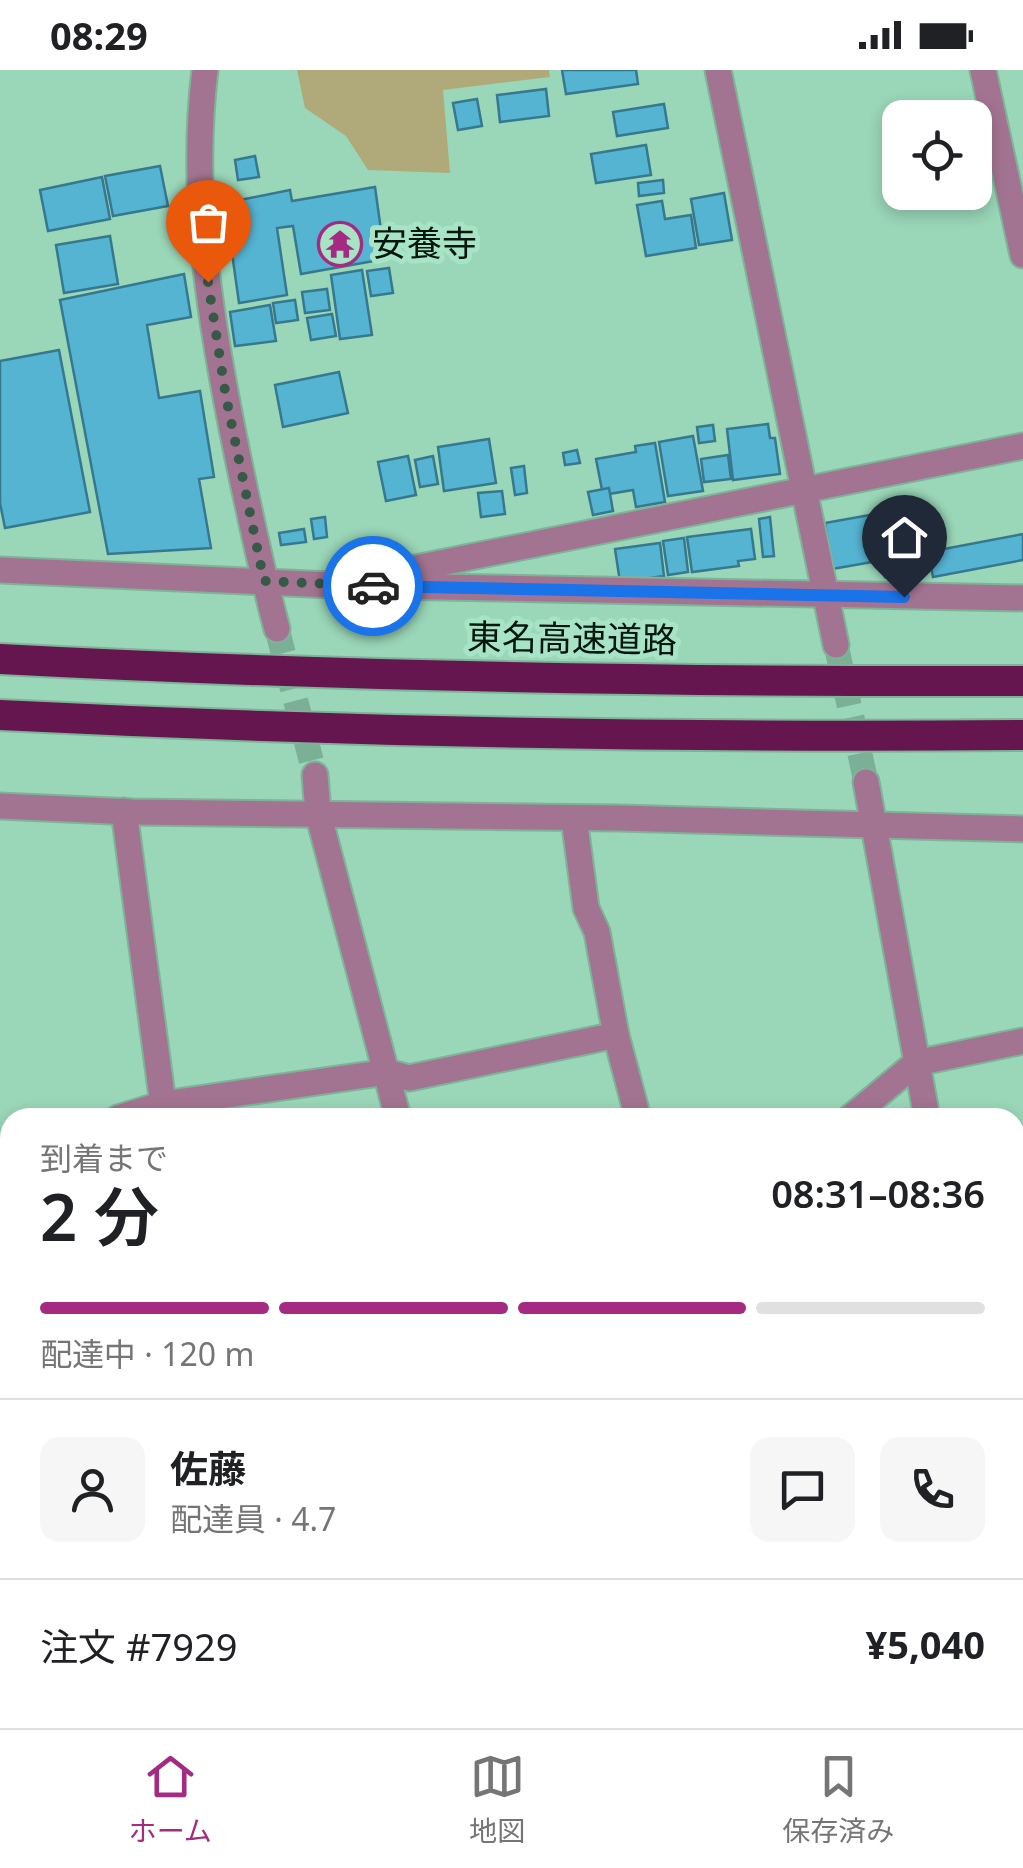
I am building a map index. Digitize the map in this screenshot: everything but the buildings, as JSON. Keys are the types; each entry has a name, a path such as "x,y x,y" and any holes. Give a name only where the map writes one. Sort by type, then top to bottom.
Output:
{"highway":[{"name":"東名高速道路","path":"0,659 194,668 812,681 1023,681"},
{"path":"0,714 152,722 812,737 1023,735"}],"street":[{"path":"205,70 201,160 208,282 226,397 276,630"},
{"path":"718,70 836,645"},
{"path":"983,70 1023,255"},
{"path":"331,585 1023,446"},
{"path":"0,570 331,585 1023,598"},
{"path":"315,775 318,813 396,1108"},
{"path":"866,782 924,1108"},
{"path":"0,806 124,812 1023,829"},
{"path":"124,812 164,1104"},
{"path":"574,818 586,908 597,932 616,1035 635,1108"},
{"path":"151,1108 387,1072 408,1078 616,1035"},
{"path":"862,1108 916,1063 1023,1041"}],"shaded area":[{"path":"297,70 549,70 550,77 443,90 450,173 368,170 346,136 305,108"}],"tunnel":[{"path":"277,629 315,775"},
{"path":"836,645 866,782"}],"way so far":[{"path":"208,282 226,397 264,581 373,586"}],"place":[{"name":"安養寺","path":"340,244"}],"route":[{"path":"373,586 904,597"}]}
